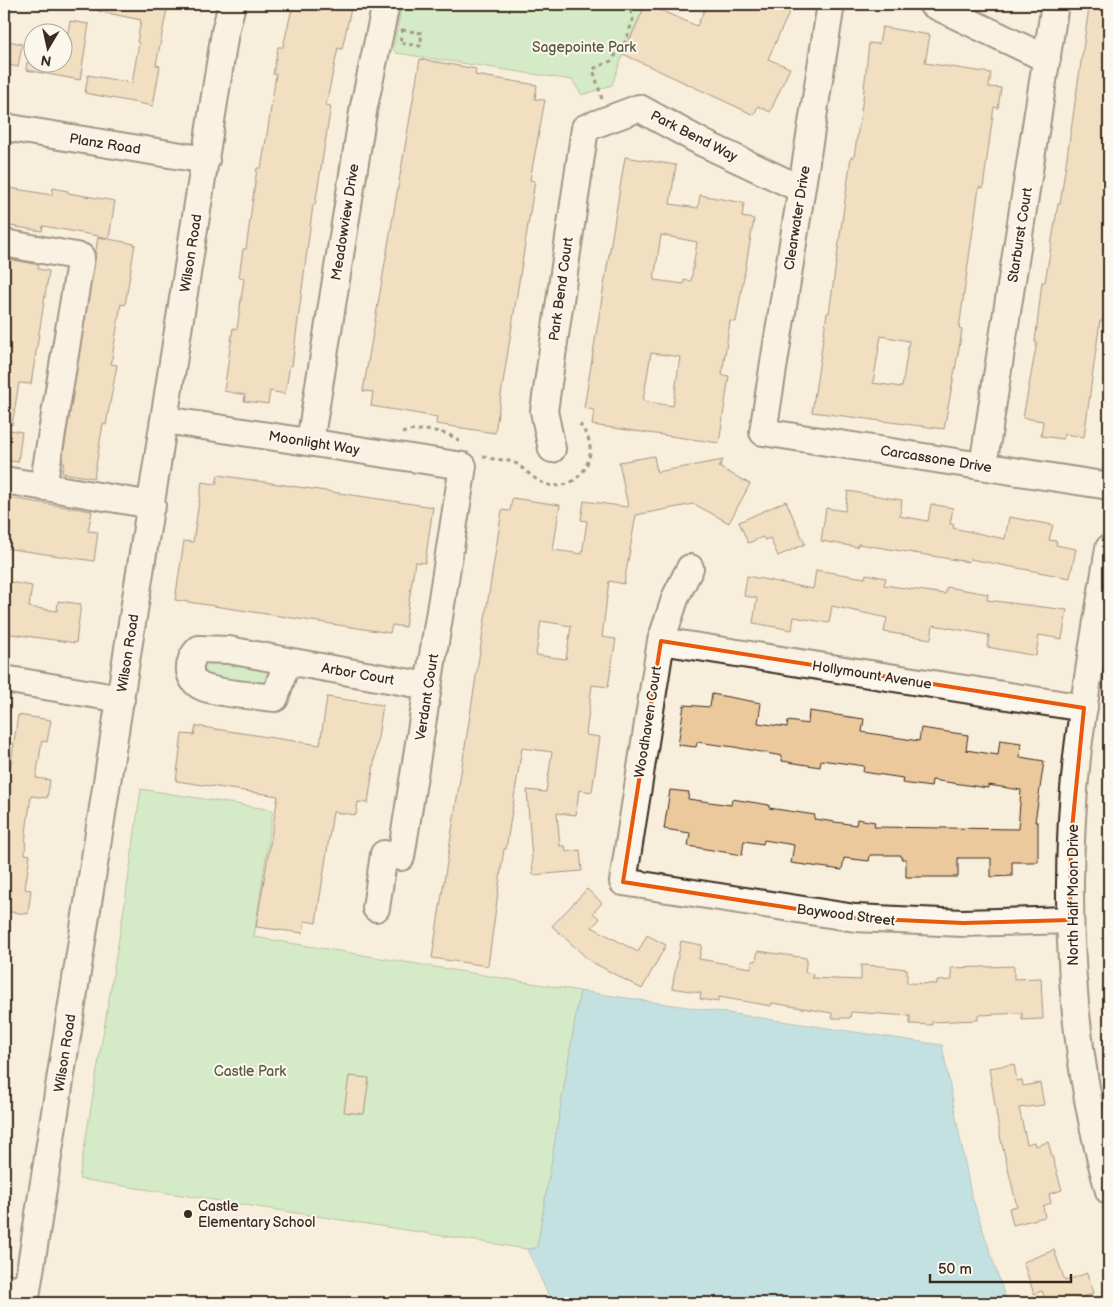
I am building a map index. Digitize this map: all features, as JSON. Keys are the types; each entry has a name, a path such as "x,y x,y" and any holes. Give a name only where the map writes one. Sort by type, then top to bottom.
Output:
{"street":[{"name":"Wilson Road","path":"19,1294 121,699 226,32 232,4"},
{"name":"Meadowview Drive","path":"310,442 364,106 386,4"},
{"name":"Clearwater Drive","path":"763,432 831,4"},
{"path":"932,4 1048,59"},
{"name":"Starburst Court","path":"983,466 1048,59 1055,4"},
{"name":"Park Bend Way","path":"585,128 639,108 703,143 801,188"},
{"name":"Planz Road","path":"4,127 206,160"},
{"name":"Park Bend Court","path":"552,449 544,411 585,128"},
{"path":"4,243 81,257 43,487"},
{"name":"Moonlight Way","path":"165,420 463,466"},
{"name":"Carcassone Drive","path":"763,432 1109,486"},
{"name":"Verdant Court","path":"376,908 384,854 401,857 463,466"},
{"path":"4,480 152,505"},
{"name":"North Half Moon Drive","path":"1109,548 1105,599 1084,708 1077,757 1071,839 1070,920 1073,980 1080,1048 1090,1109 1109,1191"},
{"name":"Woodhaven Court","path":"623,882 661,642 676,596 690,568"},
{"name":"Hollymount Avenue","path":"661,642 1084,708"},
{"name":"Arbor Court","path":"287,661 428,686"},
{"path":"4,679 121,699"},
{"name":"Baywood Street","path":"623,882 855,918 963,923 1070,920"}],"path":[{"path":"610,119 592,69 611,61 626,41 633,19 629,4"},
{"path":"402,30 422,33 420,46 400,42 402,30"}],"highlighted area":[{"path":"661,641 1084,708 1071,839 1070,920 963,923 855,918 623,882"}],"green space":[{"name":"Sagepointe Park","path":"402,4 646,4 623,54 612,85 582,95 572,80 396,53 393,49"},
{"path":"194,658 266,667 270,678 264,688 202,683"},
{"name":"Castle Park","path":"141,789 273,810 254,937 580,991 537,1248 527,1249 79,1179 125,902"}],"water":[{"path":"580,991 942,1045 971,1194 1007,1303 552,1303 527,1249 537,1248"}],"building":[{"path":"98,4 168,4 156,65 160,66 153,106 85,93 88,75 132,83 139,43 137,42 141,20 98,11"},
{"path":"293,4 352,4 342,49 338,48 326,105 331,106 315,205 313,205 292,366 290,365 285,394 270,391 268,404 244,401 245,395 224,391 233,328 237,329 244,278 239,277 243,249 246,249 257,168 261,168 268,128 276,74 273,74 278,47 283,47"},
{"path":"646,4 697,26 707,4 793,4 768,59 790,68 770,112 758,106 754,115 623,54"},
{"path":"1089,8 1109,11 1109,284 1104,321 1100,321 1084,437 1064,434 1063,439 1041,436 1043,421 1023,418 1037,342 1035,342 1042,282 1045,282 1058,204 1060,204"},
{"path":"70,21 89,24 80,80 37,72 72,72 72,22"},
{"path":"882,27 930,35 925,63 991,73 989,87 1001,88 998,108 994,107 983,188 979,187 959,329 962,330 944,429 812,412 827,313 829,313 851,157 854,157 869,43 879,44","holes":["881,336 909,341 902,387 873,383"]},
{"path":"4,40 22,44 18,67 4,64"},
{"path":"420,59 476,69 475,75 537,85 535,99 545,100 530,180 535,181 495,433 436,424 437,417 371,406 373,392 363,391"},
{"path":"625,157 676,165 670,204 698,208 700,195 744,203 742,217 754,219 736,322 730,321 722,375 729,376 719,443 592,425 594,410 584,408","holes":["661,235 697,242 691,281 684,280 684,284 654,280","651,353 680,357 673,406 643,401"]},
{"path":"4,187 52,195 53,188 68,191 68,193 115,201 109,238 43,226 42,231 4,225"},
{"path":"98,237 135,244 125,305 121,304 111,364 117,365 106,425 103,424 94,478 62,473 64,462 62,461"},
{"path":"4,258 39,265 38,269 49,271 31,384 19,383 12,425 4,424 4,317 7,297 4,297"},
{"path":"4,429 22,432 18,462 4,460"},
{"path":"654,456 657,472 723,460 719,467 750,484 729,523 694,504 636,515 624,584 609,581 602,637 616,639 608,687 592,685 586,735 600,737 592,792 579,790 576,815 557,813 560,846 565,846 566,852 580,850 582,871 533,875 527,790 546,792 552,752 522,748 506,849 504,849 488,966 432,958 502,510 510,511 512,498 560,505 553,550 582,554 587,521 581,520 584,501 628,507 619,462","holes":["541,621 571,626 566,659 536,655"]},
{"path":"218,475 433,507 425,563 415,562 405,627 392,625 390,633 175,600 184,541 193,542 202,482 216,484"},
{"path":"848,491 902,500 900,516 928,521 931,504 953,508 950,524 954,524 953,528 1005,539 1009,517 1053,525 1049,540 1057,541 1056,545 1076,549 1070,578 970,559 969,562 858,544 857,547 821,541 826,508 845,511"},
{"path":"4,497 92,511 88,531 98,532 94,561 4,548"},
{"path":"786,501 805,544 778,556 770,538 765,540 763,537 748,543 739,522"},
{"path":"816,570 865,578 866,574 886,578 884,585 945,594 947,587 988,594 987,600 1067,610 1062,639 1039,635 1036,656 987,647 989,635 933,625 931,639 884,632 887,618 832,606 829,623 794,617 792,630 753,623 757,598 744,596 747,576 813,589"},
{"path":"10,582 32,586 29,607 57,611 58,601 81,604 76,643 4,633 4,598 8,593"},
{"path":"712,694 761,703 758,723 787,727 788,721 808,724 809,711 864,719 862,732 919,741 921,728 968,735 966,750 998,755 1000,740 1021,743 1020,757 1044,761 1035,822 1038,822 1038,862 1012,862 1012,876 991,877 991,858 958,858 958,877 906,877 906,859 901,859 901,855 870,855 869,861 844,858 842,870 791,863 794,845 764,840 763,844 744,841 742,855 688,846 690,833 664,829 670,790 689,792 688,799 731,805 732,799 769,805 769,808 815,815 814,819 856,825 857,819 875,822 874,827 1018,829 1021,790 988,785 988,788 932,780 931,787 902,783 903,778 863,772 864,766 821,760 820,767 782,761 782,756 734,747 697,742 696,747 678,745 684,705 710,707"},
{"path":"327,697 383,705 368,803 358,802 356,815 333,812 316,923 305,921 303,933 256,927 278,796 176,781 182,734 194,735 196,726 320,745"},
{"path":"18,715 51,720 47,742 42,741 36,778 50,780 47,798 31,796 26,833 25,854 30,855 25,889 31,890 28,914 4,911 4,810"},
{"path":"587,889 602,903 593,913 600,919 592,927 638,952 647,935 666,945 642,989 590,961 552,926"},
{"path":"681,941 702,945 699,959 751,968 752,961 756,961 758,951 807,958 805,972 813,974 812,978 861,980 861,965 882,966 907,969 907,983 937,984 937,981 952,980 951,968 1014,966 1014,979 1041,978 1043,1019 1022,1020 1022,1013 978,1015 978,1020 932,1022 932,1025 910,1024 910,1016 851,1012 850,1018 832,1018 832,1013 772,1003 771,1006 719,997 718,1002 700,999 701,993 672,988"},
{"path":"1014,1064 1017,1081 1022,1080 1023,1086 1040,1083 1044,1105 1019,1108 1027,1144 1034,1142 1035,1146 1048,1142 1062,1190 1049,1194 1051,1203 1043,1206 1045,1217 1013,1225 1009,1208 1017,1206 1000,1136 989,1068"},
{"path":"349,1076 369,1078 364,1114 344,1112"},
{"path":"1054,1250 1065,1281 1087,1273 1094,1293 1067,1303 1047,1303 1042,1291 1034,1294 1023,1262"}],"place":[{"name":"Castle Elementary School","path":"188,1214"}]}
